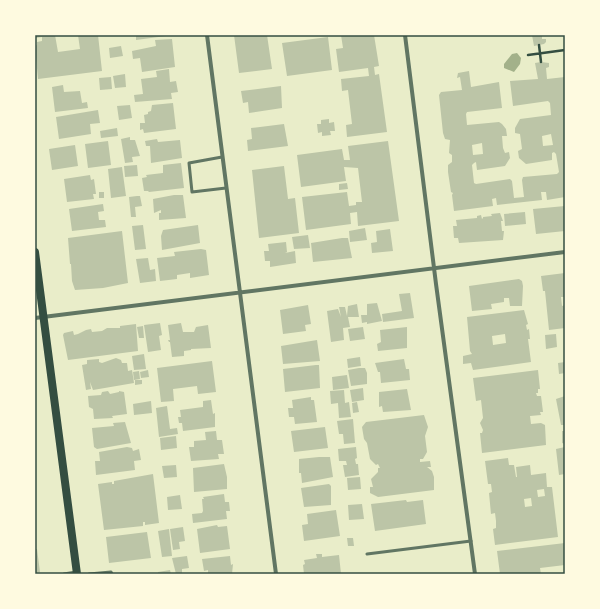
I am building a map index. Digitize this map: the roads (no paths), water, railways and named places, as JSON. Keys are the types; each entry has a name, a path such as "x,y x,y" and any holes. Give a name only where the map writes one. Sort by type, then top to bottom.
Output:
{"main road":[{"path":"35,252 39,318 77,573"}],"street":[{"path":"206,35 276,574"},
{"path":"405,35 434,268 475,574"},
{"path":"39,318 565,252"}],"lane":[{"path":"222,157 188,163 192,192 226,188"},
{"path":"367,554 471,541"},
{"path":"88,574 111,572 112,574"},
{"path":"64,574 77,573"}]}
